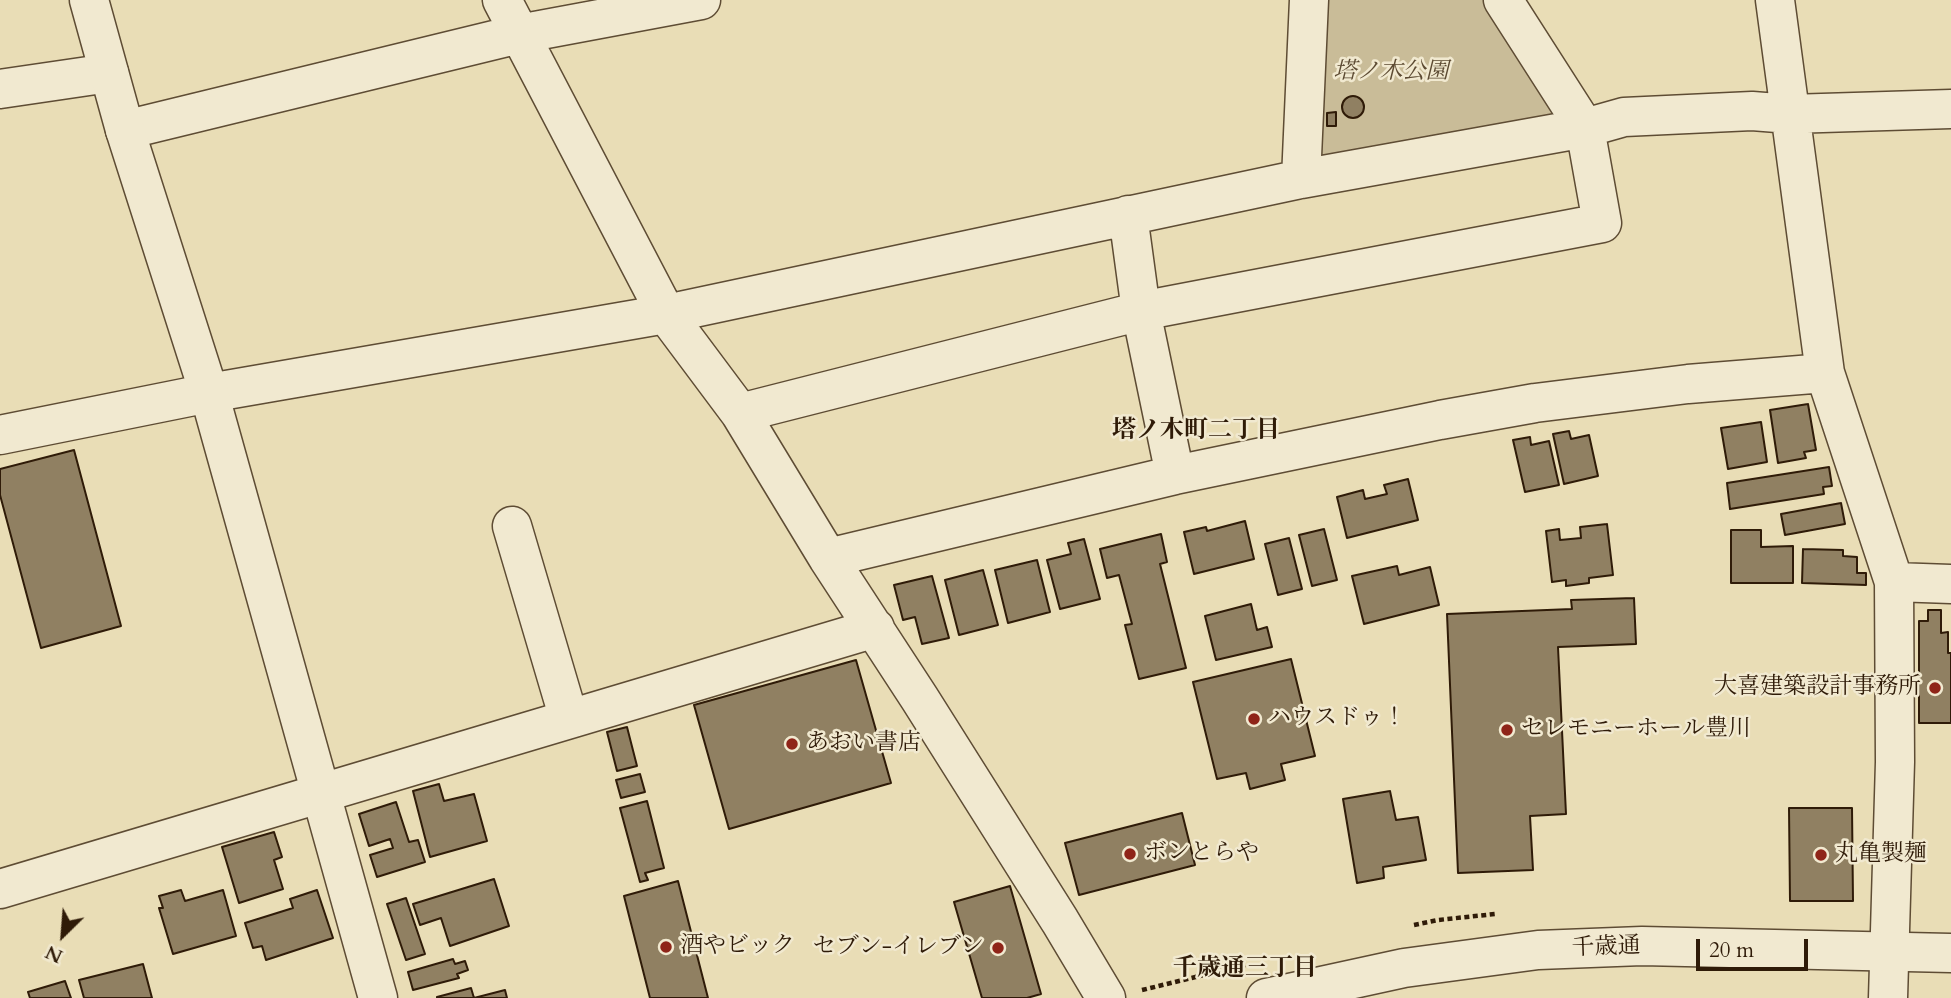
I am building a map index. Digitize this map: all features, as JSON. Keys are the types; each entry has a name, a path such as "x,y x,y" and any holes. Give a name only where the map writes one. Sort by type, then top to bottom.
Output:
{"street":[{"path":"89,0 125,130 209,393 378,998"},
{"path":"502,0 666,314 740,413 828,558 875,628 1106,998"},
{"path":"125,130 519,34 701,0"},
{"path":"1301,179 1309,0"},
{"path":"740,413 1141,311 1601,223 1585,128 1503,0"},
{"path":"1775,0 1825,373 1894,582 1895,762 1888,998"},
{"path":"0,89 109,73"},
{"path":"0,435 209,393 666,314 1301,179 1585,128 1623,117 1752,111 1790,114 1951,109"},
{"path":"1128,215 1141,311 1175,475"},
{"path":"828,558 1175,475 1535,403 1688,384 1825,373"},
{"path":"512,526 569,719"},
{"path":"1894,582 1951,584"},
{"path":"0,888 875,628"},
{"name":"千歳通","path":"1266,998 1404,968 1538,950 1642,946 1951,953"}],"green space":[{"name":"塔ノ木公園","path":"1321,0 1492,0 1557,117 1325,160 1312,151"}],"building":[{"path":"1353,96 1361,99 1364,107 1361,115 1353,118 1345,115 1342,107 1345,99"},
{"path":"1336,112 1336,126 1327,126 1327,113"},
{"path":"1808,404 1816,450 1804,452 1806,458 1778,463 1770,410"},
{"path":"1761,422 1767,462 1728,469 1721,428"},
{"path":"1569,431 1571,439 1589,435 1598,476 1564,484 1553,434"},
{"path":"1530,437 1531,445 1549,441 1559,485 1525,492 1513,440"},
{"path":"74,450 121,626 41,648 0,495 0,469"},
{"path":"1829,467 1832,486 1823,487 1824,494 1730,509 1727,483"},
{"path":"1408,479 1418,520 1347,538 1337,497 1363,490 1365,499 1387,494 1384,485"},
{"path":"1841,503 1845,524 1785,535 1781,514"},
{"path":"1245,521 1254,559 1194,574 1184,532 1206,527 1207,531"},
{"path":"1607,524 1613,575 1589,578 1589,583 1566,586 1566,580 1552,582 1546,531 1559,529 1560,540 1581,538 1580,527"},
{"path":"1324,529 1337,580 1312,586 1299,535"},
{"path":"1731,530 1761,530 1761,547 1793,546 1793,583 1731,583"},
{"path":"1161,534 1167,562 1160,564 1186,668 1139,679 1125,625 1132,624 1119,575 1107,578 1100,549"},
{"path":"1289,538 1302,589 1278,595 1265,544"},
{"path":"1084,539 1100,599 1060,609 1047,560 1071,554 1068,543"},
{"path":"1803,549 1843,550 1843,556 1857,557 1857,573 1866,573 1866,585 1802,583"},
{"path":"1037,560 1050,612 1008,623 995,570"},
{"path":"1397,566 1399,575 1430,567 1439,605 1364,624 1352,576"},
{"path":"983,570 998,625 959,635 945,580"},
{"path":"932,576 949,638 922,644 915,617 903,620 894,585"},
{"name":"セレモニーホール豊川","path":"1634,598 1636,644 1558,647 1566,814 1530,816 1533,870 1458,873 1447,614 1572,609 1571,600"},
{"path":"1251,604 1257,630 1267,627 1272,647 1216,660 1205,616"},
{"name":"大喜建築設計事務所","path":"1928,610 1941,610 1941,633 1948,632 1948,653 1951,653 1951,723 1919,723 1919,621 1928,621"},
{"name":"ハウスドゥ！","path":"1291,659 1315,756 1281,764 1285,780 1250,789 1246,773 1217,779 1193,682"},
{"name":"あおい書店","path":"856,660 891,783 729,829 694,705"},
{"path":"627,727 637,766 617,771 607,732"},
{"path":"640,774 645,792 621,798 616,780"},
{"path":"439,784 444,801 474,794 487,841 430,857 413,791"},
{"path":"1390,791 1396,820 1418,817 1426,860 1383,867 1384,878 1357,883 1343,799"},
{"path":"647,801 664,868 645,873 648,880 640,882 620,808"},
{"path":"396,802 409,842 418,840 425,862 377,877 370,855 393,848 390,839 369,846 359,814"},
{"name":"丸亀製麺","path":"1789,808 1852,808 1853,901 1790,901"},
{"name":"ボンとらや","path":"1182,813 1195,865 1079,895 1065,843"},
{"path":"274,832 282,857 274,860 283,889 239,903 222,847"},
{"path":"494,879 509,926 450,946 441,918 420,925 413,904"},
{"name":"酒やビック","path":"678,881 708,998 650,998 624,896"},
{"name":"セブン-イレブン","path":"1010,886 1041,994 1027,998 982,998 954,902"},
{"path":"181,890 185,901 223,890 236,936 173,954 159,908 163,908 159,896"},
{"path":"317,890 333,938 266,960 262,946 253,948 245,923 293,908 290,899"},
{"path":"406,898 425,954 406,960 387,904"},
{"path":"453,959 455,964 465,961 468,970 457,974 459,978 413,990 408,972"},
{"path":"143,964 152,998 84,998 79,980"},
{"path":"65,981 71,998 30,998 28,992"},
{"path":"471,988 474,998 437,998 437,997"},
{"path":"505,990 507,998 474,998"}],"place":[{"name":"大喜建築設計事務所","path":"1935,688"},
{"name":"ハウスドゥ！","path":"1254,719"},
{"name":"セレモニーホール豊川","path":"1507,730"},
{"name":"あおい書店","path":"792,744"},
{"name":"ボンとらや","path":"1130,854"},
{"name":"丸亀製麺","path":"1821,855"},
{"name":"酒やビック","path":"666,947"},
{"name":"セブン-イレブン","path":"998,948"}],"district":[{"name":"塔ノ木町二丁目","path":"1196,431"},
{"name":"千歳通三丁目","path":"1245,969"}]}
